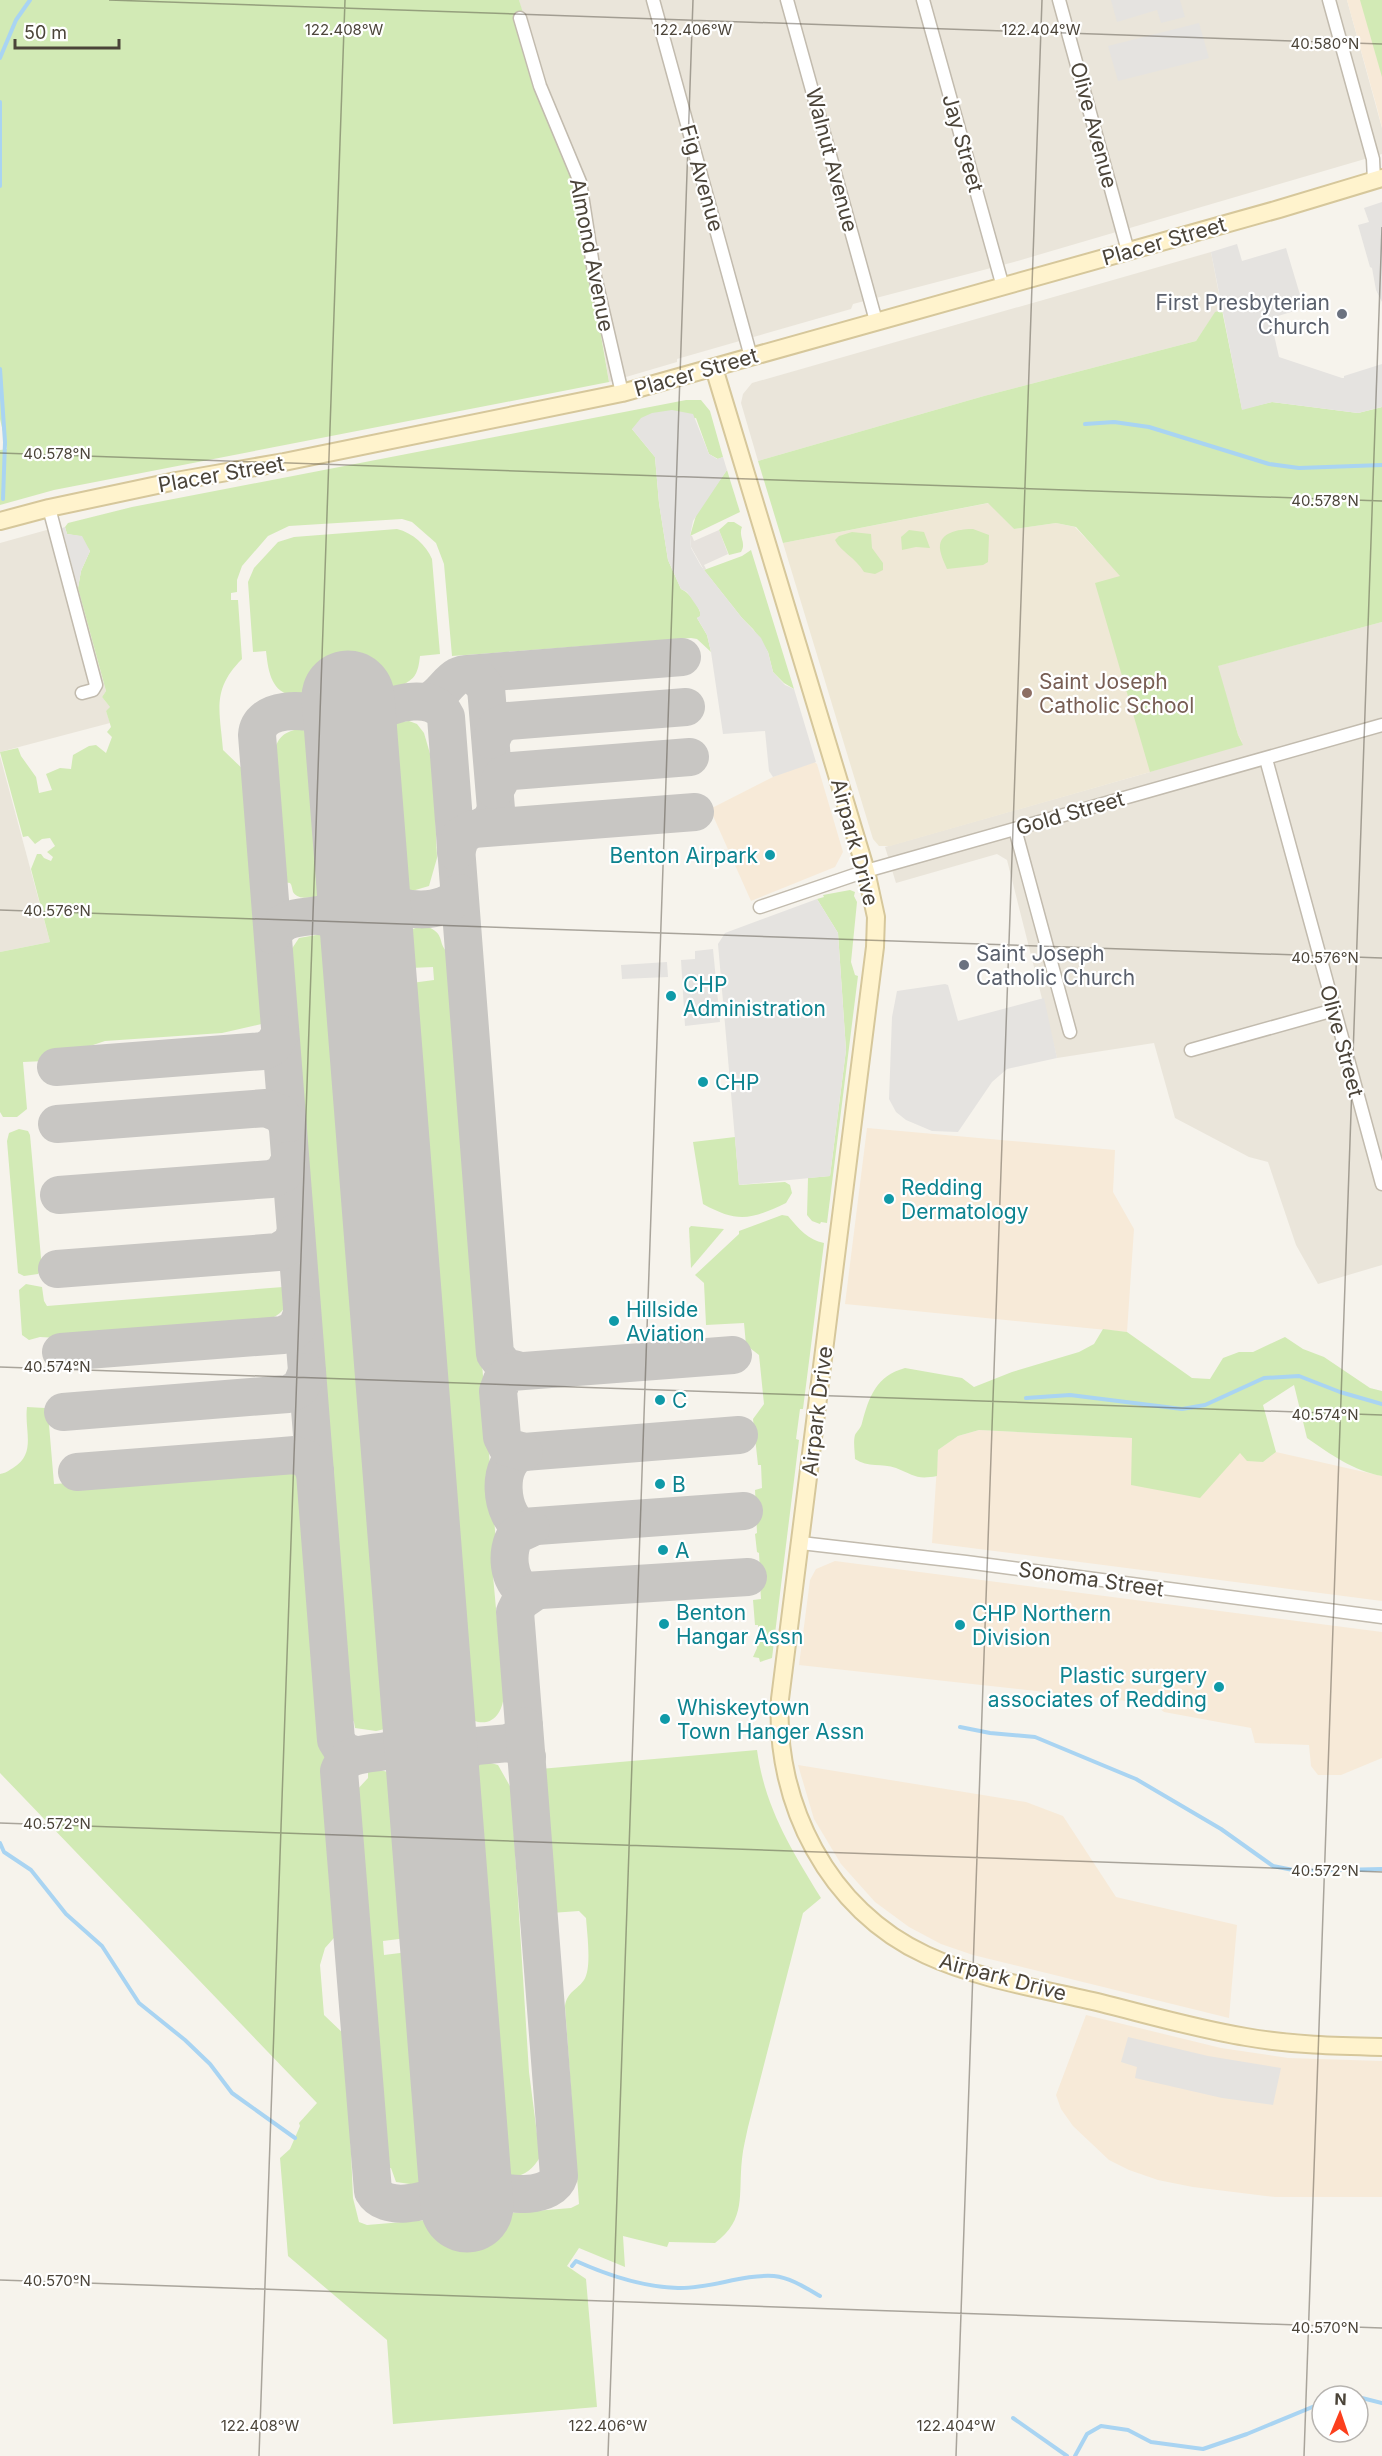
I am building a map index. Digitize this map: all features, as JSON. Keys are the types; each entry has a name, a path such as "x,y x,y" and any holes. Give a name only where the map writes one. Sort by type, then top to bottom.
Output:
{"street":[{"name":"Fig Avenue","path":"652,0 750,357"},
{"name":"Walnut Avenue","path":"788,0 876,321"},
{"name":"Jay Street","path":"923,0 1003,287"},
{"name":"Olive Avenue","path":"1059,0 1128,251"},
{"path":"1329,0 1378,179"},
{"name":"Almond Avenue","path":"520,18 540,86 580,182 594,272 622,393"},
{"name":"Placer Street","path":"0,521 49,508 176,481 549,410 622,393 1378,179"},
{"name":"Airpark Drive","path":"714,368 866,871 876,917 875,947 780,1699 779,1731 785,1777 797,1815 820,1861 861,1910 885,1930 925,1954 953,1966 1194,2027 1248,2038 1302,2044 1382,2047"},
{"path":"49,508 96,685 93,690 82,693"},
{"name":"Gold Street","path":"760,907 866,871 1382,725"},
{"name":"Olive Street","path":"1266,759 1382,1184"},
{"path":"1015,829 1070,1032"},
{"path":"1191,1050 1334,1010"},
{"name":"Sonoma Street","path":"801,1543 966,1562 1382,1617"}],"shaded area":[{"path":"519,0 1347,0 1382,128 1382,154 1014,262 853,304 851,309 677,359 677,362 609,382 595,294"},
{"path":"1111,0 1180,0 1185,17 1161,23 1157,10 1117,22"},
{"path":"1347,0 1382,0 1382,128 1377,108"},
{"path":"1199,23 1209,58 1118,81 1108,46"},
{"path":"1382,202 1382,302 1376,290 1372,268 1358,225 1369,222 1364,208"},
{"path":"1237,244 1242,261 1286,248 1304,308 1278,316 1280,324 1272,326 1279,357 1342,378 1382,364 1382,407 1358,413 1272,402 1242,410 1211,252"},
{"path":"1211,252 1222,310 1215,313 1196,341 984,396 758,461 741,403 743,394 752,383"},
{"path":"672,410 693,414 709,454 717,459 723,457 727,470 693,521 690,536 691,548 701,566 761,638 768,652 773,672 785,685 794,689 816,762 773,777 769,771 765,731 723,734 711,652 707,635 697,618 700,616 700,611 687,592 681,589 668,560 655,457 632,429 641,418 652,413"},
{"name":"Saint Joseph Catholic School","path":"989,503 1014,529 1056,523 1075,527 1121,576 1200,610 1238,735 1242,741 1150,772 890,846 879,846 873,839 783,543"},
{"path":"61,526 106,691 102,697 111,708 106,711 110,723 0,752 0,543"},
{"path":"65,527 67,534 82,536 90,551 81,571 78,588 62,528"},
{"path":"719,530 728,554 704,565 706,569 704,570 691,547 690,536 694,541"},
{"path":"1382,622 1382,1265 1318,1284 1296,1245 1268,1162 1249,1157 1175,1118 1154,1043 1057,1058 1007,860 997,854 896,883 885,847 1150,772 1242,741 1238,735 1217,666"},
{"path":"0,756 50,942 0,952"},
{"path":"813,761 817,764 843,852 835,867 751,901 710,809 773,777"},
{"path":"817,899 838,933 846,1050 830,1176 739,1185 718,944 725,933"},
{"path":"713,949 720,1022 685,1026 681,960 695,959 695,951"},
{"path":"667,962 668,977 622,979 621,965"},
{"path":"948,985 958,1021 1044,998 1057,1058 1007,1069 992,1082 958,1132 932,1131 906,1120 896,1112 889,1099 892,1017 897,991"},
{"path":"867,1128 1115,1150 1113,1192 1134,1229 1127,1332 845,1304"},
{"path":"979,1430 1133,1438 1240,1453 1263,1462 1276,1452 1382,1476 1382,1601 932,1543 938,1450 958,1436"},
{"path":"835,1561 1382,1632 1382,1758 1341,1775 1318,1775 1311,1766 1309,1745 1255,1743 1251,1728 1164,1712 1154,1704 799,1665 810,1580 816,1569"},
{"path":"798,1765 1026,1802 1063,1816 1116,1897 1237,1925 1229,2018 973,1955 941,1944 909,1927 875,1902 841,1864 814,1819"},
{"path":"1086,2015 1221,2048 1288,2058 1382,2061 1382,2197 1275,2197 1193,2187 1158,2180 1109,2160 1073,2126 1061,2109 1056,2095"},
{"path":"1128,2037 1208,2056 1281,2068 1273,2105 1222,2098 1135,2078 1137,2067 1121,2062"}],"green space":[{"path":"0,0 519,0 573,172 609,382 54,490 0,505 0,450 7,449 0,419"},
{"path":"1360,0 1382,0 1382,77"},
{"path":"1222,310 1242,409 1272,402 1358,413 1382,407 1382,622 1218,666 1243,745 1150,772 1095,583 1120,576 1076,527 1056,523 1014,529 988,503 783,543 758,461 984,396 1196,341 1215,312"},
{"path":"686,400 701,400 710,411 723,457 718,459 709,454 696,418 632,429 655,457 668,560 681,589 691,596 699,608 701,616 697,618 707,635 711,652 697,639 691,638 452,656 444,564 436,543 412,522 402,519 289,526 268,536 242,566 237,580 237,592 231,593 231,600 238,600 242,659 226,681 222,691 220,712 223,750 250,776 270,1022 222,1033 105,1041 45,1061 23,1062 27,1109 17,1117 3,1117 0,1112 0,952 50,942 31,869 37,854 51,861 53,857 47,852 55,846 50,838 42,839 35,844 28,836 23,837 0,752 18,748 36,777 39,793 52,790 46,774 60,768 71,769 73,755 89,746 96,745 106,753 112,737 107,732 111,727 106,711 110,707 102,697 106,691 78,588 81,571 90,551 79,536 67,534 65,527 68,523 132,507"},
{"path":"727,470 740,512 690,536 697,512"},
{"path":"728,522 734,522 742,527 743,546 741,552 729,555 719,530"},
{"path":"397,529 418,540 432,559 440,654 420,656 415,675 410,681 400,686 290,695 283,692 271,678 266,651 253,652 248,582 254,568 278,542 294,537"},
{"path":"973,529 989,535 988,562 983,565 947,569 940,551 942,540 953,532"},
{"path":"909,530 924,532 930,548 916,547 902,550 901,537"},
{"path":"852,532 871,534 872,548 883,563 883,570 875,574 864,572 837,544 835,540 839,536"},
{"path":"751,550 794,689 773,672 768,652 753,629 704,570 742,556"},
{"path":"409,721 417,724 424,733 433,764 437,858 429,886 412,891 398,885 393,876 384,740 387,731 392,726"},
{"path":"299,729 309,732 321,745 329,887 326,893 309,898 296,895 290,883 283,882 283,872 277,871 269,757 274,754 282,737"},
{"path":"850,890 855,892 857,902 851,962 855,975 858,976 827,1223 821,1222 820,1224 812,1221 807,1215 808,1178 830,1176 846,1050 838,933 817,899 824,897 823,895"},
{"path":"426,926 439,935 444,948 447,952 450,951 498,1569 493,1576 499,1641 500,1647 504,1650 508,1694 504,1694 497,1715 490,1721 484,1722 476,1722 468,1718 459,1702 401,990 404,984 434,980 433,967 410,968 409,975 403,975 402,959 399,956 400,943 405,934 413,929"},
{"path":"322,934 335,944 340,976 345,1076 389,1607 396,1711 385,1729 376,1731 355,1728 354,1722 343,1706 285,968 289,967 291,950 299,938"},
{"path":"19,1129 28,1131 30,1135 42,1269 38,1274 24,1276 18,1273 7,1141 9,1133"},
{"path":"735,1137 739,1185 785,1182 790,1185 792,1193 786,1203 763,1213 744,1217 735,1217 703,1204 693,1142"},
{"path":"782,1215 788,1216 808,1237 824,1243 803,1409 800,1409 796,1439 799,1440 772,1658 760,1662 759,1658 753,1657 757,1648 758,1625 755,1625 753,1600 761,1599 760,1583 763,1583 755,1534 757,1533 755,1490 762,1488 761,1465 758,1465 753,1419 764,1404 759,1355 746,1345 744,1323 706,1325 704,1283 695,1275 739,1234 739,1231"},
{"path":"691,1226 724,1229 691,1268 689,1228"},
{"path":"26,1284 42,1287 47,1306 283,1287 291,1291 282,1311 262,1321 58,1338 40,1337 29,1340 22,1335 19,1290"},
{"path":"1103,1329 1127,1332 1192,1378 1210,1379 1223,1358 1239,1352 1253,1352 1285,1337 1303,1349 1324,1357 1370,1388 1382,1391 1382,1476 1352,1466 1307,1438 1294,1385 1263,1405 1276,1452 1263,1462 1247,1461 1240,1453 1200,1498 1131,1485 1132,1438 979,1430 958,1436 938,1450 937,1476 930,1477 915,1476 886,1466 865,1464 855,1459 855,1435 871,1396 887,1376 905,1368 962,1378 974,1387 1012,1372 1079,1352 1094,1344"},
{"path":"27,1407 45,1408 48,1413 54,1484 283,1468 294,1474 308,1490 341,1930 325,1948 320,1965 324,2015 346,2036 353,2198 359,2222 367,2225 571,2208 579,2204 565,2006 568,1997 584,1980 588,1967 586,1918 579,1911 551,1913 540,1769 757,1750 766,1791 773,1809 790,1845 821,1898 803,1913 748,2127 742,2155 739,2206 732,2225 715,2243 669,2242 667,2247 623,2236 625,2267 579,2248 567,2266 586,2279 597,2407 393,2424 387,2340 288,2256 280,2158 290,2149 300,2126 299,2123 317,2103 0,1773 0,1474 13,1468 25,1456 28,1441"},
{"path":"487,1762 498,1765 511,1788 529,2072 540,2157 526,2173 514,2176 501,2172 495,2167 471,1875 467,1777 475,1766"},
{"path":"371,1770 391,1773 405,1788 415,1937 383,1941 384,1955 408,1952 408,1947 417,1946 433,2158 429,2174 417,2185 396,2182 391,2168 385,2168 376,2027 368,2027 350,1799 356,1799 356,1791 368,1778 368,1772"}],"waterway":[{"path":"0,58 16,20 30,0"},
{"path":"0,102 0,186"},
{"path":"0,369 5,442 3,499"},
{"path":"1085,424 1114,422 1149,427 1269,464 1299,468 1382,465"},
{"path":"1026,1398 1070,1395 1182,1409 1205,1405 1264,1378 1299,1376 1340,1392 1382,1404"},
{"path":"960,1727 990,1733 1035,1737 1136,1779 1221,1829 1273,1866 1298,1871 1382,1869"},
{"path":"0,1843 4,1852 31,1870 66,1914 102,1946 139,2003 185,2040 210,2064 232,2093 295,2138"},
{"path":"572,2266 576,2261 626,2279 678,2288 690,2288 750,2277 774,2276 792,2281 820,2296"},
{"path":"1370,2400 1382,2403"},
{"path":"1075,2456 1087,2434 1101,2426 1128,2430 1151,2442 1203,2449 1310,2408"},
{"path":"1013,2418 1067,2456"}],"taxiway":[{"path":"468,674 682,657"},
{"path":"427,702 434,699 454,678 460,675 476,676 486,688 496,809 491,821 480,828"},
{"path":"374,714 402,703 423,702 433,704 446,717 495,1354 505,1367 517,1370"},
{"path":"491,740 497,727 508,721 686,707"},
{"path":"326,717 296,711 274,714 260,726 257,735 336,1740 343,1751 355,1755"},
{"path":"273,935 280,925 289,920 337,910 348,902 356,888 359,843 350,754"},
{"path":"495,790 503,775 512,771 690,757"},
{"path":"456,852 461,836 473,829 695,812"},
{"path":"363,851 368,880 378,895 396,906 420,909 444,906 459,893"},
{"path":"319,916 334,919 347,926 358,937 365,951 376,1085"},
{"path":"56,1067 263,1051 273,1046 280,1034"},
{"path":"57,1124 266,1108 281,1114 287,1124"},
{"path":"59,1195 271,1179 283,1174 290,1160"},
{"path":"57,1269 278,1252 291,1244 296,1232"},
{"path":"61,1352 283,1335 296,1329 302,1314"},
{"path":"524,1452 507,1447 502,1437 498,1391 502,1380 511,1372 733,1355"},
{"path":"63,1412 288,1394 300,1388 307,1372"},
{"path":"739,1435 524,1452 514,1457 508,1466 504,1477 504,1489 509,1513 515,1522 523,1527 744,1511"},
{"path":"77,1472 295,1455 307,1459 315,1471"},
{"path":"531,1528 516,1535 510,1549 512,1574 519,1587 525,1591 748,1577"},
{"path":"415,1579 425,1706 421,1727 412,1740 399,1748 357,1756 346,1761 339,1771 373,2191 386,2202 406,2204 442,2192"},
{"path":"510,1743 520,1736 524,1726 515,1612 520,1602 533,1593"},
{"path":"490,2189 507,2193 529,2194 548,2189 559,2176 524,1726"},
{"path":"447,1920 437,1794 441,1772 455,1755 476,1746 510,1743 521,1748 527,1757"}],"runway":[{"path":"348,697 467,2206"}],"place":[{"name":"First Presbyterian Church","path":"1342,314"},
{"name":"Saint Joseph Catholic School","path":"1027,693"},
{"name":"Benton Airpark","path":"770,855"},
{"name":"Saint Joseph Catholic Church","path":"964,965"},
{"name":"CHP Administration","path":"671,996"},
{"name":"CHP","path":"703,1082"},
{"name":"Redding Dermatology","path":"889,1199"},
{"name":"Hillside Aviation","path":"614,1321"},
{"name":"C","path":"660,1400"},
{"name":"B","path":"660,1484"},
{"name":"A","path":"663,1550"},
{"name":"Benton Hangar Assn","path":"664,1624"},
{"name":"CHP Northern Division","path":"960,1625"},
{"name":"Plastic surgery associates of Redding","path":"1219,1687"},
{"name":"Whiskeytown Town Hanger Assn","path":"665,1719"}]}
